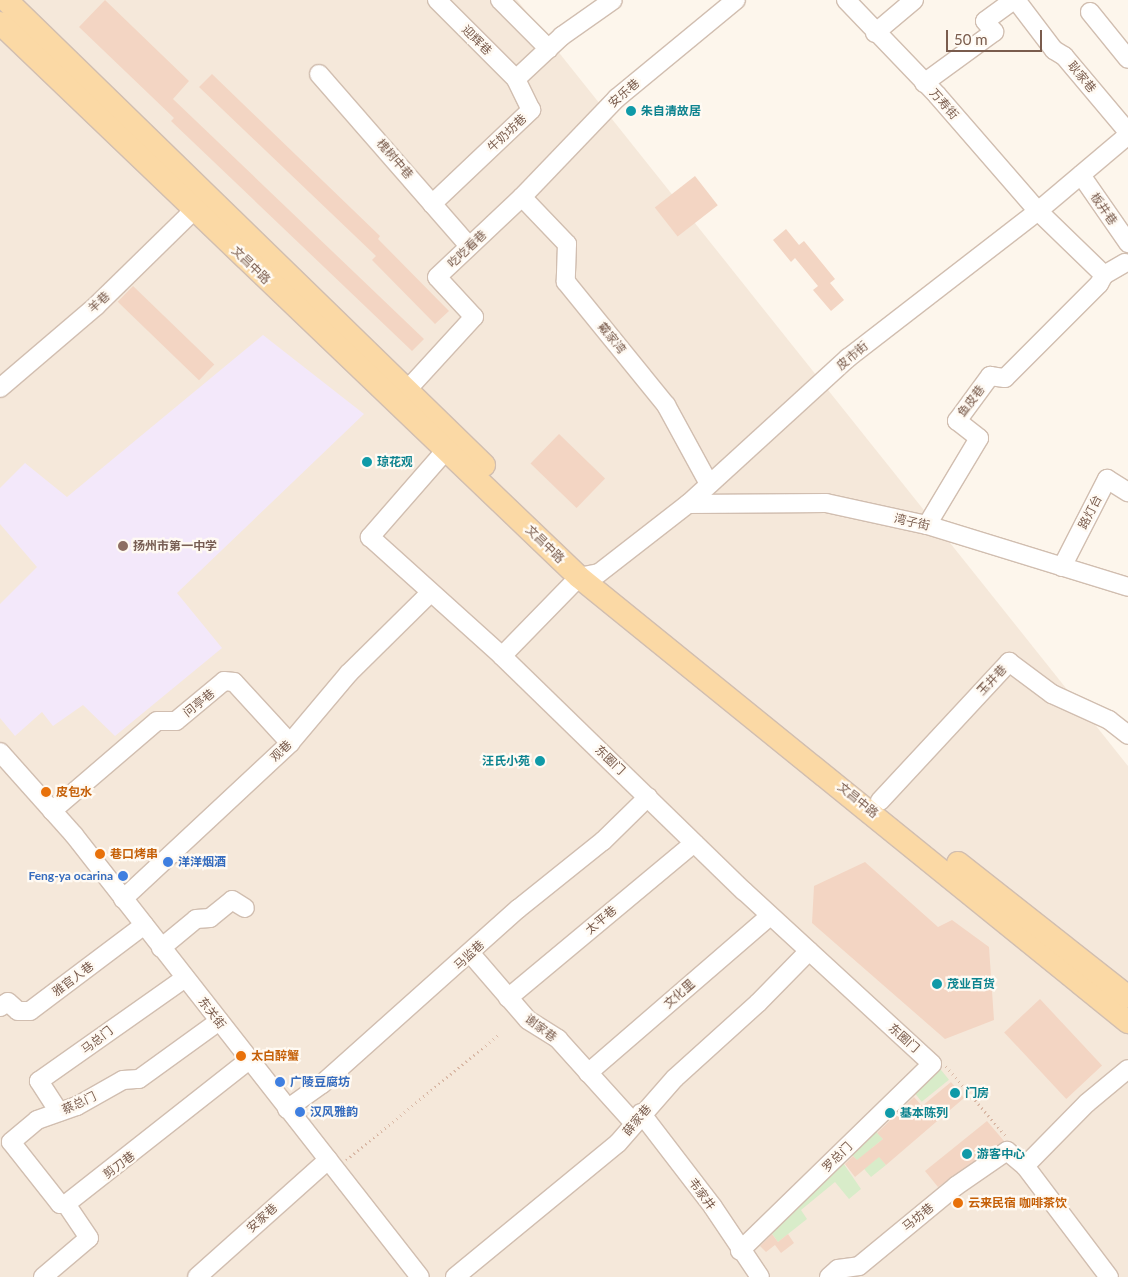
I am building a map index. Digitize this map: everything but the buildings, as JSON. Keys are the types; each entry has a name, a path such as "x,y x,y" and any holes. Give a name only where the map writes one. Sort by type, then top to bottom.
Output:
{"main road":[{"name":"文昌中路","path":"6,0 406,390 589,575 1128,996"},
{"name":"文昌中路","path":"0,23 446,450 589,575 1128,1022"}],"street":[{"name":"迎辉巷","path":"438,0 516,79"},
{"path":"500,0 549,49"},
{"path":"516,79 549,49 613,0"},
{"name":"安乐巷","path":"522,197 617,98 736,0"},
{"name":"万寿街","path":"846,0 875,33 924,82 1038,211 1104,274"},
{"path":"875,33 914,0"},
{"path":"924,82 994,32 985,21 1015,0"},
{"name":"耿家巷","path":"1015,0 1054,50 1064,56 1128,134"},
{"path":"1090,12 1128,59"},
{"name":"槐树中巷","path":"320,74 469,246"},
{"name":"牛奶坊巷","path":"432,204 531,110 516,79"},
{"name":"皮市街","path":"502,656 589,575 688,504 848,358 1038,211 1128,134"},
{"name":"板井巷","path":"1081,175 1128,243"},
{"name":"吃吃看巷","path":"406,390 474,317 437,277 522,197"},
{"name":"戴家湾","path":"522,197 567,244 566,282 666,405 709,484"},
{"name":"羊巷","path":"0,388 96,306 194,210"},
{"name":"鱼皮巷","path":"927,525 979,438 957,421 990,376 1005,378 1099,284 1104,274 1127,263"},
{"name":"东圈门","path":"446,450 370,537 502,656 770,916 932,1064"},
{"name":"路灯台","path":"1062,567 1107,479 1128,492"},
{"name":"湾子街","path":"688,504 826,502 927,525 1128,588"},
{"name":"观巷","path":"123,899 290,743 349,673 430,593"},
{"name":"玉井巷","path":"880,801 1009,662 1052,694 1109,720 1128,735"},
{"name":"问亭巷","path":"52,811 156,721 176,721 224,681 234,682 290,743"},
{"name":"东关街","path":"0,752 52,811 144,925 420,1277"},
{"name":"马监巷","path":"288,1109 322,1084 471,954 518,909 602,841 648,797"},
{"name":"太平巷","path":"508,998 694,843"},
{"path":"161,948 196,919 210,918 232,900 245,908"},
{"name":"文化里","path":"588,1073 770,916"},
{"name":"雅官人巷","path":"0,1007 8,1002 18,1011 30,1011 144,925"},
{"name":"薛家巷","path":"455,1277 618,1143 637,1118 809,951"},
{"name":"谢家巷","path":"471,954 528,1020 558,1039 588,1073 637,1118"},
{"name":"马总门","path":"59,1112 39,1081 186,978"},
{"name":"蔡总门","path":"66,1204 60,1204 11,1142 37,1120 59,1112 123,1080 139,1079 219,1021"},
{"name":"剪刀巷","path":"66,1204 250,1060"},
{"name":"罗总门","path":"740,1251 932,1064"},
{"path":"1025,1166 1087,1103 1128,1069"},
{"name":"韦家井","path":"637,1118 713,1207 740,1251 760,1277"},
{"path":"1009,1147 1106,1276"},
{"name":"马坊巷","path":"829,1277 838,1269 859,1266 956,1186 1009,1147"},
{"name":"安家巷","path":"197,1277 331,1165"},
{"path":"43,1277 89,1238 66,1204"}],"path":[{"path":"331,1165 498,1035"},
{"path":"932,1064 944,1062 1009,1147"}],"shaded area":[{"path":"0,0 517,0 1128,766 1128,1277 0,1277"},
{"name":"扬州市第一中学","path":"263,335 364,414 177,593 222,648 115,736 83,705 53,726 42,712 15,736 0,718 0,604 37,567 0,524 0,488 25,463 67,497"}],"green space":[{"path":"937,1065 949,1080 922,1102 910,1087"},
{"path":"871,1126 883,1139 872,1148 886,1165 871,1177 848,1150"},
{"path":"839,1157 861,1189 849,1199 835,1182 801,1210 807,1219 778,1242 770,1231"}],"place":[{"name":"朱自清故居","path":"631,111"},
{"name":"琼花观","path":"367,462"},
{"name":"扬州市第一中学","path":"123,546"},
{"name":"汪氏小苑","path":"540,761"},
{"name":"皮包水","path":"46,792"},
{"name":"巷口烤串","path":"100,854"},
{"name":"洋洋烟酒","path":"168,862"},
{"name":"Feng-ya ocarina","path":"123,876"},
{"name":"茂业百货","path":"937,984"},
{"name":"太白醉蟹","path":"241,1056"},
{"name":"广陵豆腐坊","path":"280,1082"},
{"name":"门房","path":"955,1093"},
{"name":"汉风雅韵","path":"300,1112"},
{"name":"基本陈列","path":"890,1113"},
{"name":"游客中心","path":"967,1154"},
{"name":"云来民宿 咖啡茶饮","path":"958,1203"}]}
